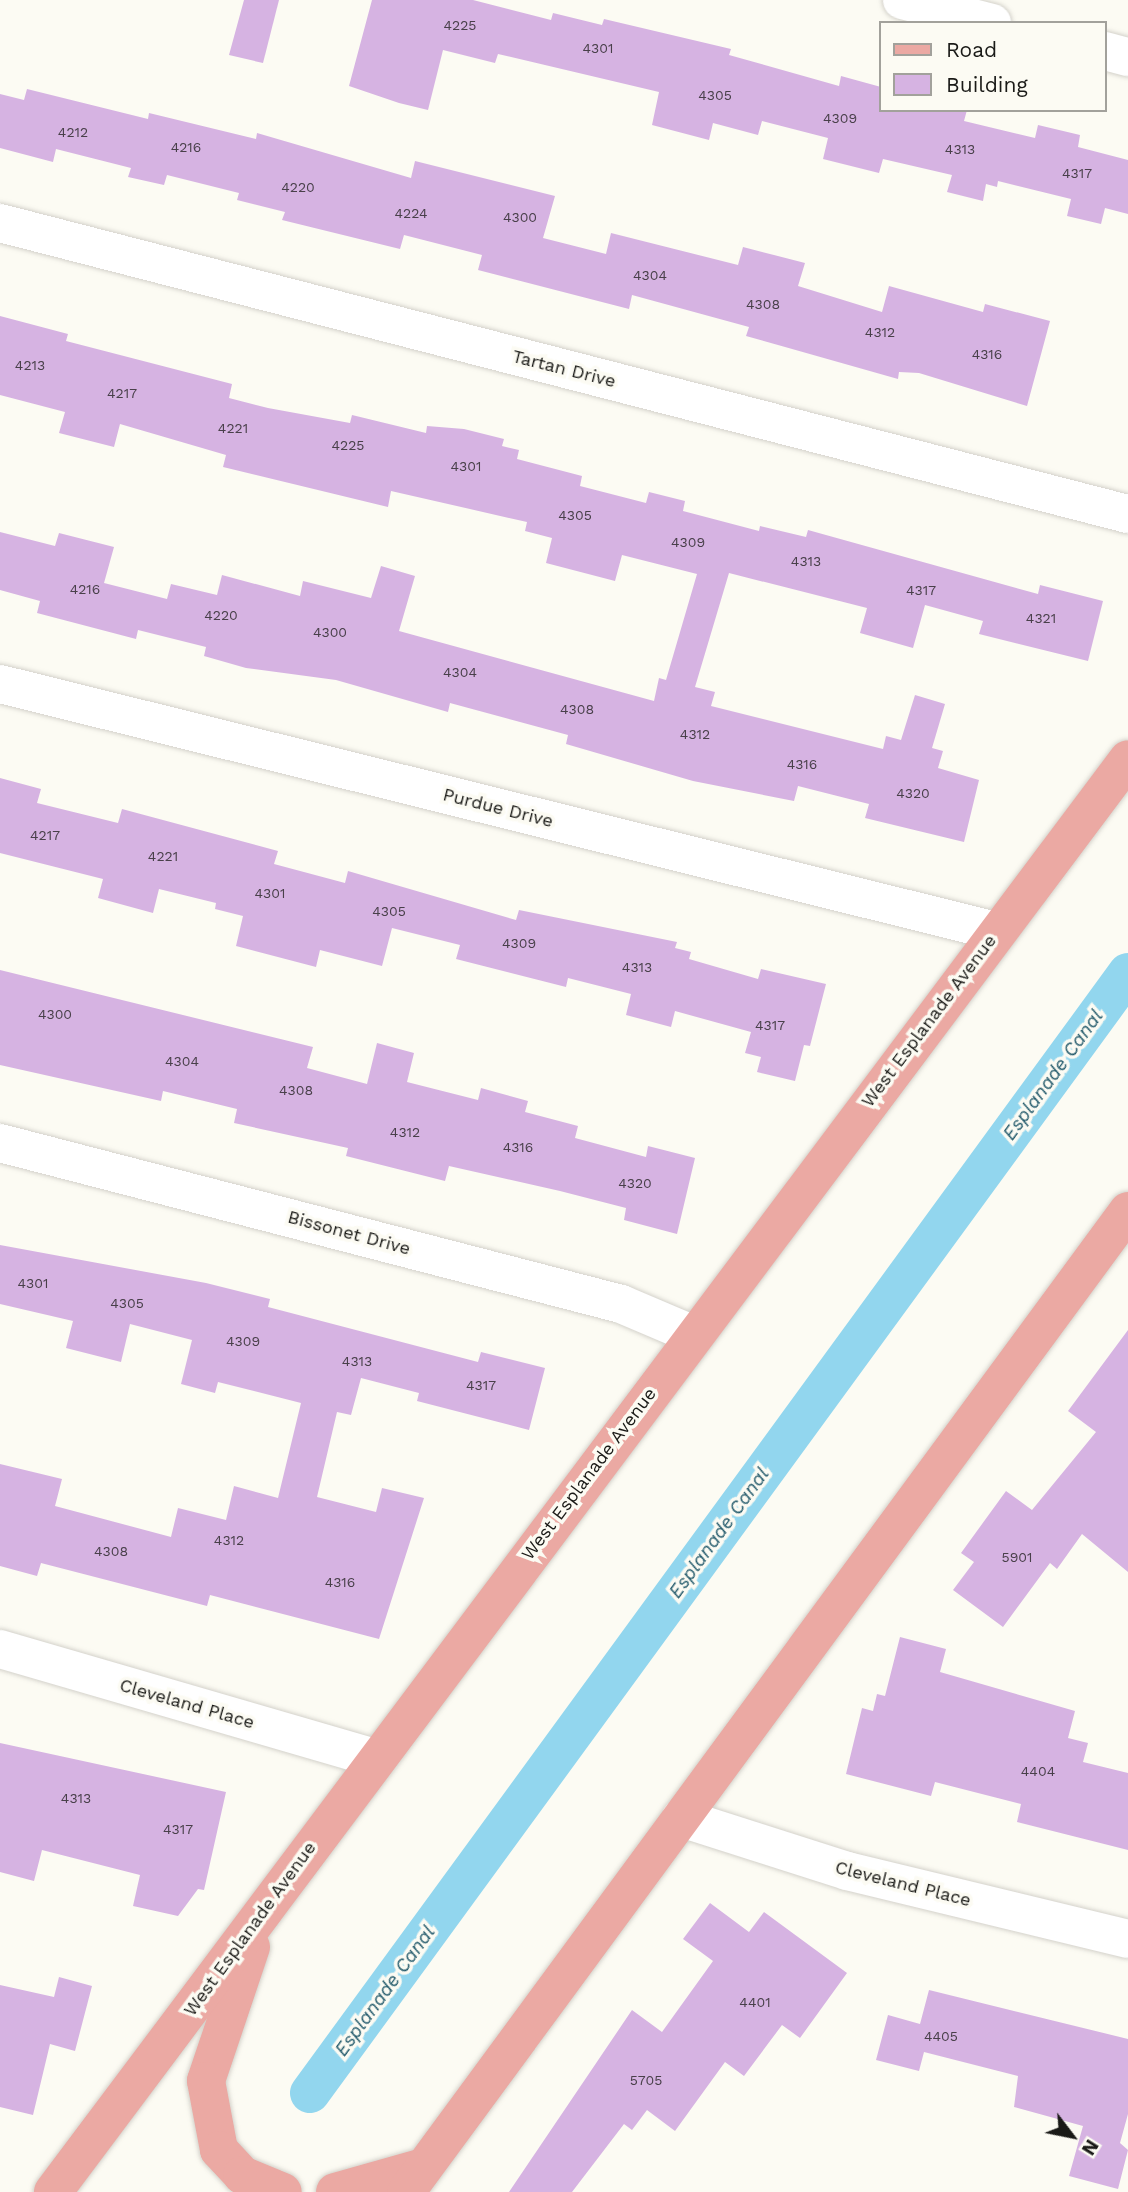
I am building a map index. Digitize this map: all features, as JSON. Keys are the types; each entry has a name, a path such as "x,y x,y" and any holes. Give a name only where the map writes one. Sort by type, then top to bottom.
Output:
{"main road":[{"name":"West Esplanade Avenue","path":"53,2192 260,1919 375,1758 1128,759"},
{"path":"335,2192 415,2180 1128,1211"},
{"path":"260,1919 206,2081 219,2150 242,2175 283,2192"}],"street":[{"path":"902,0 984,21"},
{"path":"1107,52 1128,57"},
{"name":"Tartan Drive","path":"0,223 1128,514"},
{"name":"Purdue Drive","path":"0,684 996,931"},
{"name":"Bissonet Drive","path":"0,1143 621,1304 694,1335"},
{"name":"Cleveland Place","path":"0,1649 375,1758"},
{"name":"Cleveland Place","path":"681,1818 847,1871 1128,1939"}],"building":[{"path":"244,0 279,0 263,63 229,55"},
{"path":"372,0 473,0 551,20 553,13 602,25 604,19 731,49 729,55 839,86 841,76 880,87 880,112 966,112 964,121 1035,138 1038,125 1080,135 1078,147 1128,160 1128,214 1105,208 1101,224 1067,216 1071,199 998,181 997,187 986,184 983,201 947,192 952,175 883,159 879,173 823,159 828,138 762,121 758,135 713,123 709,140 652,125 659,92 498,54 495,63 443,50 428,110 349,86"},
{"path":"27,89 148,119 149,113 256,139 257,133 411,178 415,161 555,196 543,238 606,254 611,233 738,265 743,247 805,263 798,286 882,312 889,286 983,312 985,304 1050,321 1027,406 919,373 899,372 898,379 746,336 749,327 632,295 629,309 478,270 482,255 404,235 400,249 282,220 285,212 237,200 239,193 167,175 164,185 128,177 131,168 56,149 53,162 0,148 0,94 24,100"},
{"path":"0,316 68,334 66,341 232,384 229,398 350,423 352,415 426,433 427,426 464,429 504,439 502,446 519,450 517,459 582,476 580,486 646,503 649,492 685,501 683,511 759,531 760,526 806,537 808,530 1038,594 1040,585 1103,601 1088,661 979,634 983,621 925,605 913,648 860,633 867,608 729,573 695,687 715,692 711,706 883,749 886,736 901,740 915,695 945,704 932,748 943,751 938,768 979,780 964,842 865,818 869,804 798,786 794,801 693,781 566,744 568,735 450,703 448,712 336,680 246,668 204,656 206,647 138,630 136,639 37,613 40,601 0,590 0,532 55,546 59,533 114,547 104,583 167,599 171,584 217,595 222,575 300,596 303,581 371,598 381,566 415,576 399,631 654,701 659,678 666,680 697,574 622,555 615,581 546,563 552,538 525,531 527,522 391,491 388,507 223,467 226,455 120,424 114,447 59,433 65,412 0,395"},
{"path":"0,778 41,789 37,803 118,823 122,809 278,851 274,864 345,883 348,871 516,920 519,910 677,942 675,948 691,952 689,959 758,979 761,969 826,984 810,1046 804,1045 795,1081 757,1072 761,1057 745,1053 751,1032 675,1011 671,1027 626,1015 631,994 568,978 566,987 456,959 460,945 392,928 382,966 320,950 316,967 236,946 243,916 215,909 216,903 159,889 153,913 98,898 103,879 0,853"},
{"path":"0,970 313,1047 307,1068 367,1084 377,1043 414,1053 407,1082 478,1100 481,1088 528,1101 525,1112 578,1126 575,1138 646,1157 648,1146 695,1158 677,1234 624,1220 626,1208 560,1191 449,1166 445,1181 346,1156 348,1148 234,1123 237,1109 163,1091 161,1101 0,1065"},
{"path":"0,1245 206,1283 270,1299 268,1307 478,1362 481,1352 545,1368 529,1430 417,1401 419,1393 361,1378 351,1415 337,1412 317,1497 376,1512 382,1488 424,1498 379,1639 210,1595 207,1606 41,1563 37,1576 0,1566 0,1464 62,1479 55,1506 171,1537 178,1508 226,1520 234,1486 278,1498 301,1403 218,1382 215,1393 181,1384 192,1340 130,1324 121,1362 66,1348 73,1321 0,1304"},
{"path":"1128,1330 1128,1572 1082,1534 1057,1569 1050,1563 1003,1627 953,1590 974,1562 961,1553 1006,1491 1032,1510 1096,1432 1068,1411"},
{"path":"900,1637 946,1649 940,1672 1075,1711 1068,1738 1088,1743 1083,1762 1128,1773 1128,1850 1017,1822 1021,1804 935,1782 931,1796 846,1774 862,1708 873,1711 877,1694 885,1696"},
{"path":"0,1743 226,1792 204,1890 198,1889 178,1916 133,1906 140,1875 42,1850 34,1881 0,1872"},
{"path":"710,1903 749,1932 764,1912 847,1973 800,2038 782,2025 744,2076 725,2062 675,2131 647,2110 632,2130 624,2124 572,2192 509,2192 632,2010 662,2032 713,1961 683,1939"},
{"path":"59,1977 92,1986 75,2051 50,2044 33,2115 0,2107 0,1985 54,1997"},
{"path":"929,1990 1128,2039 1128,2114 1120,2143 1128,2150 1118,2189 1069,2176 1083,2126 1014,2107 1018,2076 924,2052 919,2071 876,2060 888,2015 920,2024"}],"waterway":[{"name":"Esplanade Canal","path":"310,2093 1128,973"}]}
